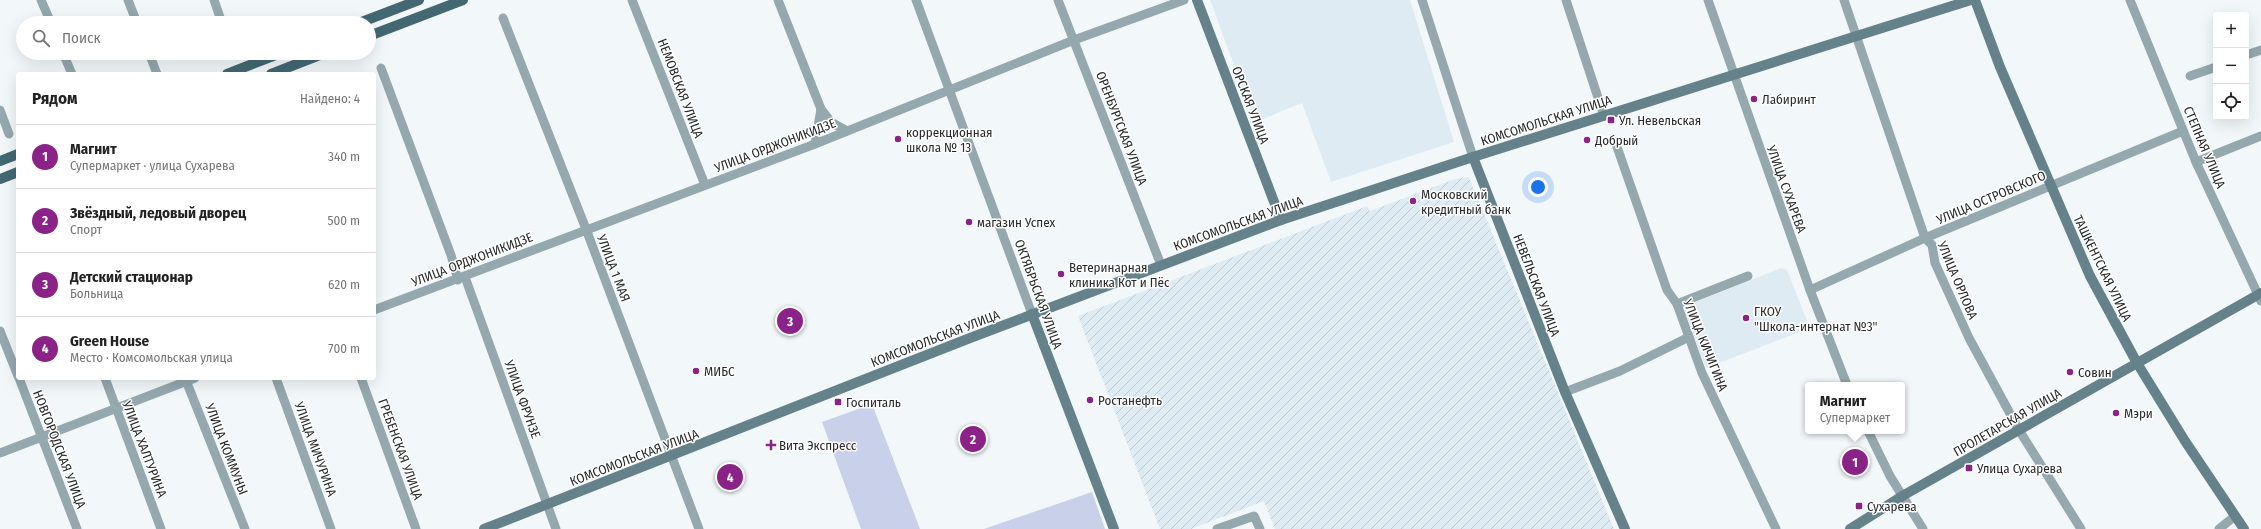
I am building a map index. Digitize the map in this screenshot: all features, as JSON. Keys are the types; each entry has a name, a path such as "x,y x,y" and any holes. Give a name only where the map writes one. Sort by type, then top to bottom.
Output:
{"main road":[{"path":"376,16 419,0"},
{"path":"376,33 463,0"},
{"name":"ОРСКАЯ УЛИЦА","path":"1197,0 1281,220"},
{"name":"КОМСОМОЛЬСКАЯ УЛИЦА","path":"484,529 671,457 1032,314 1281,220 1732,74 1972,0"},
{"name":"ТАШКЕНТСКАЯ УЛИЦА","path":"1975,0 2000,67 2090,276 2137,363 2185,441 2244,529"},
{"path":"232,72 263,60"},
{"path":"276,72 307,60"},
{"path":"0,161 16,155"},
{"name":"НЕВЕЛЬСКАЯ УЛИЦА","path":"1473,157 1565,392 1625,529"},
{"path":"0,179 16,173"},
{"name":"ПРОЛЕТАРСКАЯ УЛИЦА","path":"1850,529 1904,495 2137,363 2260,297"},
{"name":"ОКТЯБРЬСКАЯ УЛИЦА","path":"1032,314 1114,529"}],"street":[{"path":"41,0 48,16"},
{"path":"128,0 134,16"},
{"path":"214,0 220,16"},
{"name":"НЕМОВСКАЯ УЛИЦА","path":"632,0 704,185"},
{"path":"778,0 821,109 831,122 848,131"},
{"name":"ОКТЯБРЬСКАЯ УЛИЦА","path":"916,0 951,91 1032,314"},
{"name":"ОРЕНБУРГСКАЯ УЛИЦА","path":"1058,0 1161,265"},
{"name":"УЛИЦА ОРДЖОНИКИДЗЕ","path":"376,309 815,144 951,91 1074,40 1184,0"},
{"name":"НЕВЕЛЬСКАЯ УЛИЦА","path":"1422,0 1473,157"},
{"path":"1566,0 1604,116"},
{"name":"УЛИЦА СУХАРЕВА","path":"1708,0 1732,74 1810,290 1846,382"},
{"name":"УЛИЦА ОРЛОВА","path":"1844,0 1925,238 1932,245 1935,263 1969,338 2019,430 2082,529"},
{"name":"СТЕПНАЯ УЛИЦА","path":"2130,0 2196,162 2260,297"},
{"name":"УЛИЦА 1 МАЯ","path":"503,18 586,229 699,529"},
{"path":"2249,54 2261,50"},
{"path":"66,60 71,72"},
{"path":"152,60 156,72"},
{"path":"2190,76 2213,67"},
{"name":"УЛИЦА ФРУНЗЕ","path":"381,68 556,529"},
{"path":"815,144 821,109"},
{"path":"0,110 9,134"},
{"name":"УЛИЦА ОСТРОВСКОГО","path":"1810,290 1925,238 2183,131"},
{"path":"2196,162 2261,136"},
{"name":"УЛИЦА КИЧИГИНА","path":"1616,144 1667,290 1677,304 1689,337 1733,442 1776,529"},
{"path":"1677,304 1748,276"},
{"name":"НОВГОРОДСКАЯ УЛИЦА","path":"0,331 16,372"},
{"path":"1565,392 1620,371 1689,337"},
{"name":"НОВГОРОДСКАЯ УЛИЦА","path":"19,380 77,529"},
{"name":"УЛИЦА ХАЛТУРИНА","path":"106,380 162,529"},
{"path":"0,453 186,380"},
{"name":"УЛИЦА КОММУНЫ","path":"189,380 245,529"},
{"name":"УЛИЦА МИЧУРИНА","path":"277,380 331,529"},
{"name":"ГРЕБЕНСКАЯ УЛИЦА","path":"362,380 416,529"},
{"path":"1869,434 1890,476 1904,495 1923,529"},
{"path":"1217,529 1254,516 1260,529"},
{"path":"2219,529 2235,516"}],"shaded area":[{"path":"1210,0 1410,0 1454,142 1331,182 1302,103 1255,122"},
{"path":"1469,177 1614,529 1275,529 1264,501 1191,529 1160,529 1078,316 1367,206 1370,211 1455,179"},
{"name":"ГКОУ \"Школа-интернат №3\"","path":"1781,268 1787,270 1810,328 1706,368 1683,307"},
{"path":"872,404 920,529 861,529 822,422"},
{"path":"1092,492 1105,529 984,529"}],"place":[{"name":"Лабиринт","path":"1754,99"},
{"name":"Ул. Невельская","path":"1611,120"},
{"name":"коррекционная школа № 13","path":"898,139"},
{"name":"Добрый","path":"1587,140"},
{"name":"Московский кредитный банк","path":"1413,201"},
{"name":"магазин Успех","path":"969,222"},
{"name":"Ветеринарная клиника Кот и Пёс","path":"1061,274"},
{"name":"ГКОУ \"Школа-интернат №3\"","path":"1746,318"},
{"name":"Детский стационар","path":"790,321"},
{"name":"МИБС","path":"696,371"},
{"name":"Совин","path":"2070,372"},
{"name":"Ростанефть","path":"1090,400"},
{"name":"Госпиталь","path":"838,402"},
{"name":"Мэри","path":"2116,413"},
{"name":"Звёздный, ледовый дворец","path":"973,439"},
{"name":"Вита Экспресс","path":"771,445"},
{"name":"Магнит","path":"1855,462"},
{"name":"Улица Сухарева","path":"1969,468"},
{"name":"Green House","path":"730,477"},
{"name":"Сухарева","path":"1859,506"}]}
